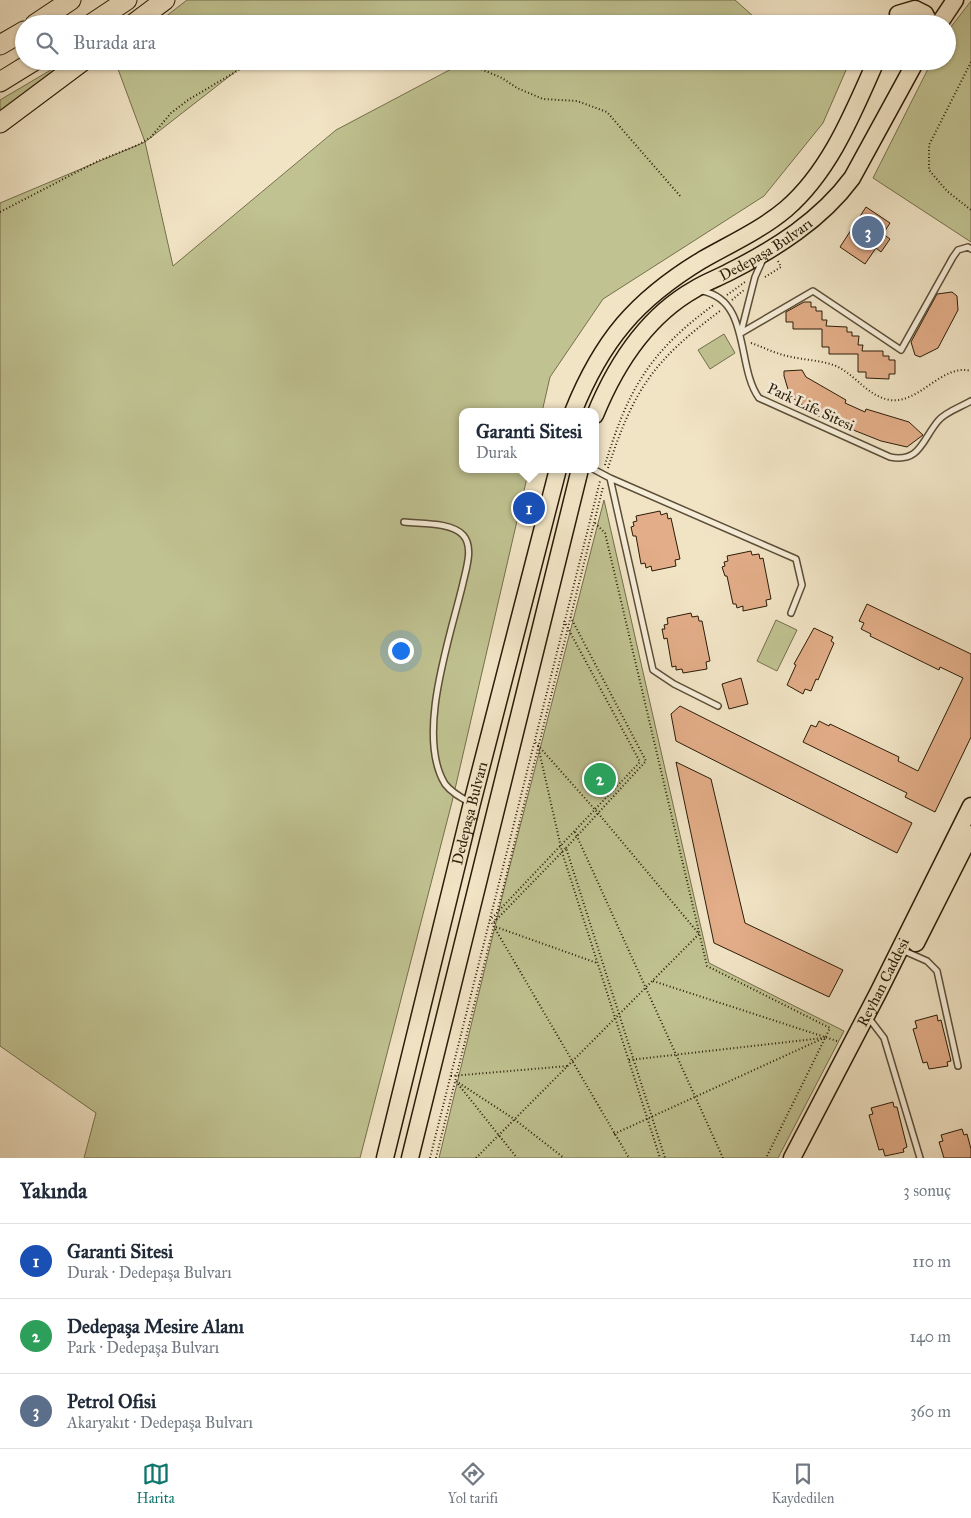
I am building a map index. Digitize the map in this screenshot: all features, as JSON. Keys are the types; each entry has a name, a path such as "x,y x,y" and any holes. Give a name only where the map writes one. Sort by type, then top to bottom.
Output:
{"highway":[{"path":"48,15 71,0"},
{"path":"104,15 126,0"},
{"path":"145,15 165,0"},
{"path":"0,45 15,36"},
{"path":"0,82 19,70"},
{"path":"0,123 71,70"}],"main road":[{"path":"945,15 955,0"},
{"path":"899,13 915,9 926,15"},
{"name":"Dedepaşa Bulvarı","path":"575,408 593,366 628,316 676,277 760,227 785,209 803,192 836,146 872,70"},
{"name":"Dedepaşa Bulvarı","path":"598,408 611,380 632,346 658,317 694,289 772,257 839,195 852,178 911,70"},
{"name":"Dedepaşa Bulvarı","path":"385,1158 472,803 557,473"},
{"name":"Dedepaşa Bulvarı","path":"410,1158 579,473"},
{"name":"Reyhan Caddesi","path":"805,1158 870,1020 905,951 971,806"},
{"name":"Reyhan Caddesi","path":"905,951 971,834"},
{"name":"Reyhan Caddesi","path":"792,1158 851,1046 870,1020"}],"lane":[{"path":"741,333 813,291 901,350 953,257 958,250 968,247 971,249"},
{"path":"741,333 755,277 772,257"},
{"path":"694,289 707,292 720,300 726,306 741,333"},
{"name":"Park Life Sitesi","path":"741,333 750,382 759,398 890,456 902,459 912,456 939,420 971,401"},
{"path":"599,472 796,559 802,585 791,612"},
{"path":"606,475 653,670 668,681 718,706"},
{"path":"404,522 454,529 464,537 468,545 466,568 438,688 434,752 446,785 456,795 472,803"},
{"path":"905,951 931,964 939,975 958,1066"},
{"path":"870,1020 884,1038 920,1158"}],"path":[{"path":"971,62 929,144 929,170 947,191 971,210"},
{"path":"0,212 98,161 138,145 151,136 170,113 239,70"},
{"path":"483,70 543,99 576,100 606,112 681,197"},
{"path":"430,1158 590,518 626,416 654,369 669,351 726,306 738,293 781,267 772,257"},
{"path":"436,1158 606,475 617,424 631,392 648,366 666,344 690,322 755,277"},
{"path":"742,340 786,356 826,362 838,367 872,394 892,400 905,399 918,394 959,370 971,371"},
{"path":"590,518 605,533 707,966 830,1028 766,1158"},
{"path":"494,925 646,761 570,616"},
{"path":"490,920 640,762 568,625 564,621"},
{"path":"535,742 595,809 699,934"},
{"path":"538,746 562,852 660,1158"},
{"path":"574,831 723,1158"},
{"path":"566,848 666,1158"},
{"path":"490,920 571,1062 629,1158"},
{"path":"494,925 597,963"},
{"path":"476,1158 699,934"},
{"path":"652,981 851,1046"},
{"path":"629,1060 826,1037"},
{"path":"614,1134 826,1037"},
{"path":"452,1076 568,1066"},
{"path":"452,1076 517,1158"},
{"path":"456,1081 514,1119 564,1158"}],"green space":[{"path":"187,0 735,0 752,15 168,15"},
{"path":"971,1 971,242 873,178 927,70 956,70 956,20"},
{"path":"51,70 54,70 0,110 0,100"},
{"path":"118,70 237,70 145,142"},
{"path":"449,70 846,70 823,123 764,196 603,299 550,377 543,408 459,408 459,473 528,473 452,802 360,1158 84,1158 96,1113 0,1046 0,203 145,142 173,266 336,130"},
{"path":"724,334 735,353 710,369 698,350"},
{"path":"604,500 709,963 844,1031 778,1158 439,1158 506,881"},
{"path":"776,620 797,630 777,671 757,661"}],"building":[{"path":"866,207 890,223 883,234 890,239 881,252 876,248 865,264 840,247"},
{"path":"952,292 957,296 958,310 938,348 920,357 915,355 911,342 937,294"},
{"path":"804,302 811,302 811,307 816,307 816,311 822,311 822,320 827,320 826,326 847,327 847,332 852,332 852,336 859,336 858,345 863,345 862,351 883,351 883,356 889,356 889,360 895,360 895,374 889,374 889,379 866,378 866,372 858,372 858,354 829,354 829,347 822,347 822,329 793,329 793,322 786,322 786,312"},
{"path":"802,370 806,377 846,400 845,403 865,412 866,409 909,422 923,435 907,447 881,441 818,416 790,396 784,371"},
{"path":"660,511 661,515 667,513 668,519 671,518 680,559 675,560 676,566 652,571 651,566 646,568 645,563 641,564 636,536 633,536 631,527 634,526 633,522 637,521 636,516"},
{"path":"751,551 752,555 759,554 760,559 763,558 771,599 766,600 767,606 743,611 743,606 737,608 736,604 733,604 727,576 725,576 722,567 725,566 724,562 728,561 727,556"},
{"path":"867,604 971,654 971,737 935,812 905,797 907,793 803,742 811,725 816,727 819,721 829,726 830,724 899,757 898,761 918,771 963,678 940,667 939,670 870,636 871,634 861,629 864,623 859,621"},
{"path":"691,613 692,617 698,616 699,621 702,621 710,661 706,662 707,669 683,673 682,669 676,670 676,666 672,667 667,638 664,639 662,629 665,629 664,625 668,624 667,618"},
{"path":"814,628 833,637 831,641 834,643 818,680 816,679 811,691 805,689 803,694 787,685 796,665 794,664"},
{"path":"741,678 748,704 729,709 722,684"},
{"path":"680,706 912,823 897,853 676,741 671,714"},
{"path":"676,762 711,779 745,923 843,970 829,997 714,943"},
{"path":"937,1015 938,1021 941,1020 951,1061 947,1062 948,1066 929,1069 927,1062 923,1063 913,1029 917,1028 915,1021"},
{"path":"893,1102 894,1107 897,1107 907,1147 903,1149 904,1152 885,1156 883,1149 879,1150 869,1115 873,1114 871,1108"},
{"path":"962,1129 964,1135 967,1134 971,1158 944,1158 939,1142 943,1141 941,1135"}],"place":[{"name":"Petrol Ofisi","path":"868,232"},
{"name":"Garanti Sitesi","path":"529,508"},
{"name":"Dedepaşa Mesire Alanı","path":"600,779"}]}
